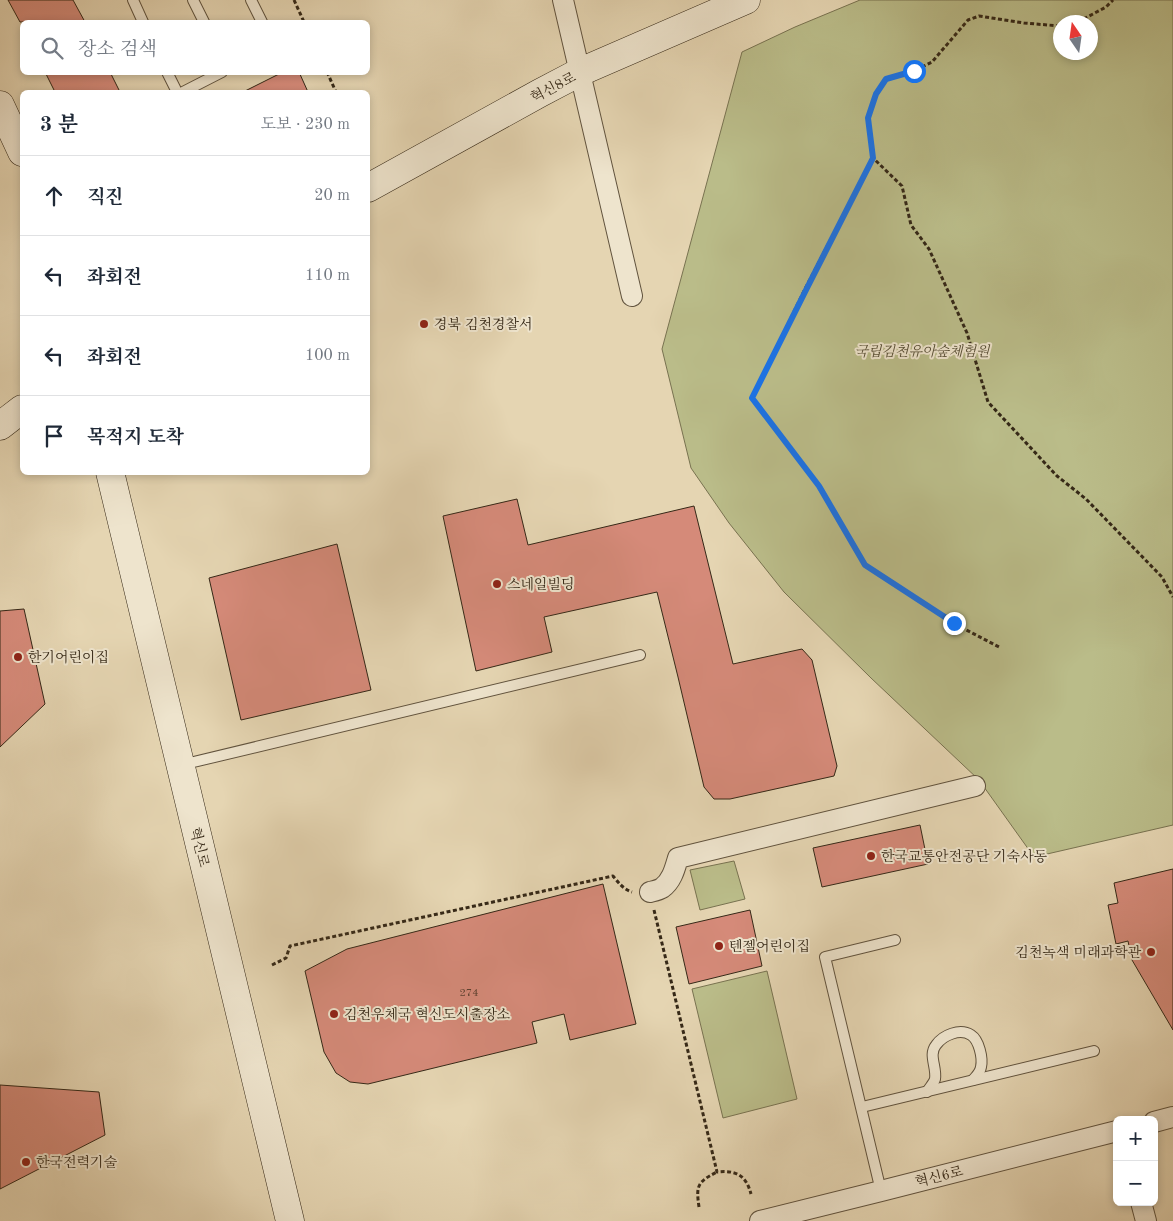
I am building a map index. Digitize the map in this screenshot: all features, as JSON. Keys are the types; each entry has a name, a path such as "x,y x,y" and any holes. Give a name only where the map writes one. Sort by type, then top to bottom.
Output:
{"main road":[{"name":"혁신8로","path":"370,187 580,72 746,0"},
{"path":"0,105 20,148"},
{"path":"0,426 20,411"},
{"name":"혁신로","path":"111,475 290,1221"}],"street":[{"path":"563,0 632,296"},
{"path":"650,892 662,889 670,879 678,858 975,786"},
{"path":"1158,1121 1173,1117"},
{"name":"혁신6로","path":"760,1221 1113,1132"},
{"path":"1142,1206 1146,1221"}],"lane":[{"path":"133,0 142,20"},
{"path":"193,0 203,20"},
{"path":"251,0 261,20"},
{"path":"168,75 176,90"},
{"path":"187,90 216,75"},
{"path":"180,765 640,655"},
{"path":"882,1191 825,957 895,940"},
{"path":"927,1092 935,1080 932,1054 935,1046 949,1034 959,1032 970,1034 976,1041 982,1065 979,1073 973,1080"},
{"path":"862,1108 1094,1051"}],"path":[{"path":"294,0 303,20"},
{"path":"1091,15 1106,7 1113,0"},
{"path":"999,647 954,623 865,565 819,486 752,398 873,158 868,118 876,94 886,79 914,71 932,62 968,20 980,16 1053,25"},
{"path":"328,75 335,90"},
{"path":"873,158 902,186 911,225 929,250 967,333 988,402 1057,476 1086,498 1162,577 1173,597"},
{"path":"272,965 286,958 290,946 613,876 627,890 638,894 650,892 717,1172"},
{"path":"699,1208 697,1193 703,1180 717,1172 727,1171 738,1174 748,1184 751,1194"}],"green space":[{"name":"국립김천유아숲체험원","path":"860,0 1173,0 1173,825 1034,857 979,780 871,678 784,592 729,523 691,468 662,349 742,52 795,27"},
{"path":"734,861 745,899 700,910 690,870"},
{"path":"767,971 797,1099 723,1118 692,989"}],"building":[{"path":"8,0 73,0 84,20 20,20 20,22"},
{"path":"46,75 112,75 119,90 54,90"},
{"path":"277,75 300,75 307,90 247,90"},
{"path":"517,499 528,545 694,506 733,664 802,649 812,660 837,766 834,776 730,799 714,799 704,787 657,592 544,617 552,652 476,671 443,516"},
{"path":"337,544 371,690 241,720 209,578"},
{"name":"한기어린이집","path":"24,609 45,704 0,747 0,611"},
{"name":"한국교통안전공단 기숙사동","path":"920,825 928,864 822,887 813,848"},
{"name":"김천녹색 미래과학관","path":"1173,869 1173,1030 1132,960 1128,941 1116,944 1108,905 1118,903 1114,883"},
{"path":"603,884 636,1024 570,1040 564,1014 532,1022 537,1043 368,1084 350,1082 336,1073 324,1052 305,971 347,949"},
{"name":"텐젤어린이집","path":"750,910 762,966 689,984 676,927"},
{"name":"한국전력기술","path":"0,1085 99,1092 105,1135 0,1189"}],"place":[{"name":"경북 김천경찰서","path":"424,324"},
{"name":"스네일빌딩","path":"497,584"},
{"name":"한기어린이집","path":"18,657"},
{"name":"한국교통안전공단 기숙사동","path":"871,856"},
{"name":"텐젤어린이집","path":"719,946"},
{"name":"김천녹색 미래과학관","path":"1151,952"},
{"name":"김천우체국 혁신도시출장소","path":"334,1014"},
{"name":"한국전력기술","path":"26,1162"}],"route":[{"path":"914,71 886,79 876,94 868,118 873,158 752,398 819,486 865,565 954,623"}]}
